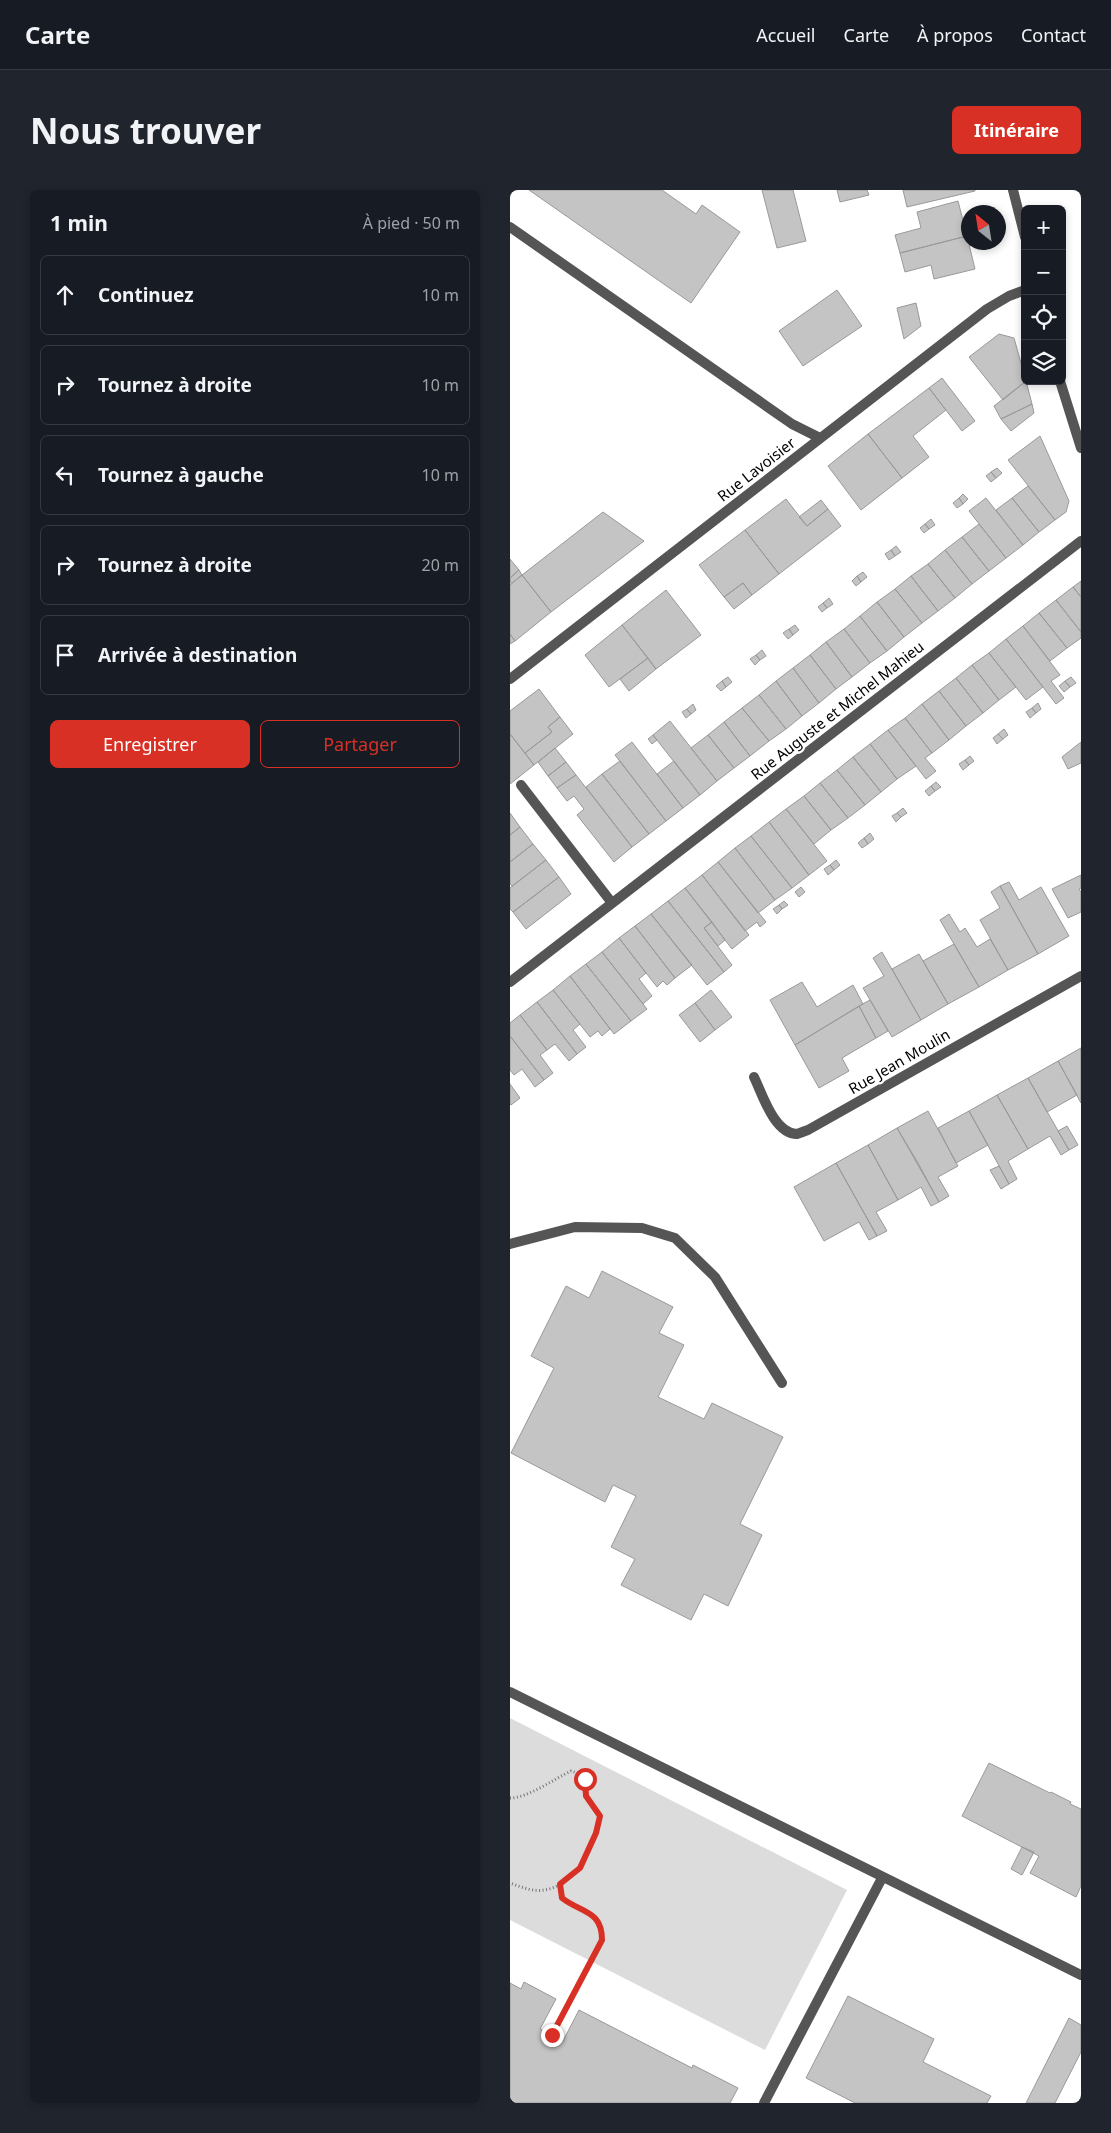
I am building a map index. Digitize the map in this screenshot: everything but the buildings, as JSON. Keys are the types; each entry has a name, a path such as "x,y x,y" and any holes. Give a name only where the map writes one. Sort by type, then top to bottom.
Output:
{"street":[{"path":"1013,190 1021,221"},
{"path":"510,227 792,424 820,438"},
{"name":"Rue Lavoisier","path":"510,679 987,309 1021,292"},
{"path":"1061,385 1081,448"},
{"name":"Rue Auguste et Michel Mahieu","path":"510,982 1081,541"},
{"path":"521,786 612,903"},
{"name":"Rue Jean Moulin","path":"754,1077 779,1126 788,1132 797,1134 808,1130 1081,976"},
{"path":"510,1244 575,1227 642,1228 675,1238 715,1277 782,1383"},
{"path":"510,1692 1081,1975"},
{"path":"768,2102 882,1878"}],"path":[{"path":"510,1798 516,1798 532,1791 571,1771 577,1772 585,1779 586,1796 600,1816 596,1833 580,1868 560,1884 545,1890 526,1889 510,1883"},
{"path":"552,2035 602,1940 602,1930 597,1918 588,1912 574,1907 562,1898 560,1884"}],"shaded area":[{"path":"510,1718 847,1890 765,2050 510,1920"}],"route":[{"path":"552,2035 602,1940 602,1930 597,1918 588,1912 574,1907 562,1898 560,1884 580,1868 596,1833 600,1816 586,1796 585,1779"}]}
